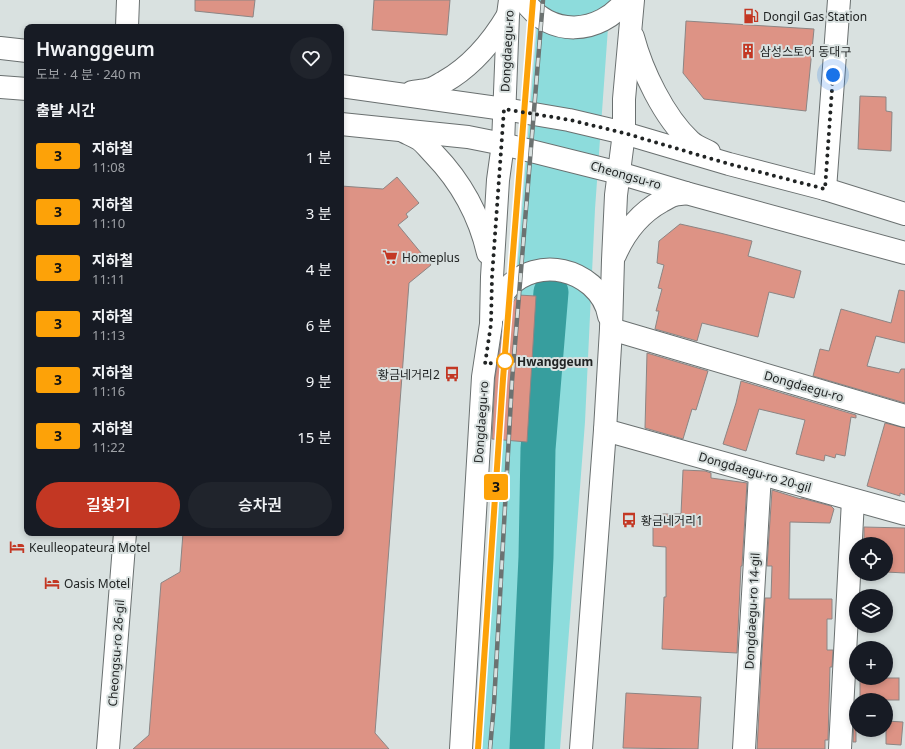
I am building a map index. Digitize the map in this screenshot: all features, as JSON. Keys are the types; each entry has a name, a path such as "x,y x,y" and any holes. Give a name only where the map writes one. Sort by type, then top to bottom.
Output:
{"main road":[{"path":"127,24 128,0"},
{"path":"524,0 537,14 551,23 567,27 584,27 600,22 614,14 626,0"},
{"path":"581,749 605,430 611,329 616,195 624,133 624,99 633,0"},
{"path":"825,189 839,0"},
{"path":"396,94 432,89 450,79 466,67 478,56 500,29 509,7"},
{"name":"Dongdaegu-ro","path":"461,749 483,377 491,324 492,277 498,180 503,144 509,7"},
{"path":"630,28 638,55 652,86 676,124 691,142 729,164"},
{"path":"0,48 24,51"},
{"path":"344,86 570,120 624,133 729,164 825,189 905,214"},
{"path":"0,87 24,90"},
{"name":"Cheongsu-ro","path":"344,124 468,137 503,144 619,173 686,193 905,253"},
{"path":"404,131 419,139 434,154 455,178 467,196 484,235 492,277"},
{"path":"613,260 623,239 640,217 653,206 674,195 686,193"},
{"path":"491,324 496,305 507,288 524,275 543,269 564,270 583,278 598,291 608,308 611,329"},
{"name":"Dongdaegu-ro","path":"611,329 905,416"},
{"name":"Dongdaegu-ro 20-gil","path":"605,430 905,514"},
{"name":"Dongdaegu-ro 14-gil","path":"744,749 760,474"},
{"path":"840,749 853,500"},
{"name":"Cheongsu-ro 26-gil","path":"108,749 125,536"}],"shaded area":[{"path":"539,0 610,0 595,209 585,422 560,749 478,749"}],"building":[{"path":"195,0 255,0 253,17 195,11"},
{"path":"374,0 450,0 447,35 372,30"},
{"name":"삼성스토어 동대구","path":"686,21 814,29 806,111 704,99 683,73"},
{"path":"860,96 886,97 886,111 892,112 891,151 858,149"},
{"path":"397,177 419,203 406,214 408,217 398,225 431,265 409,283 375,733 389,749 133,749 149,735 161,583 180,572 183,536 344,536 344,186 383,189"},
{"path":"680,224 752,241 748,256 801,271 794,298 769,292 758,337 702,323 697,341 655,329 659,311 656,311 662,289 658,288 664,265 657,263 659,241"},
{"path":"899,290 905,291 905,343 876,336 867,366 899,373 901,369 905,369 905,403 813,376 820,349 829,351 841,309 891,323"},
{"path":"518,295 536,296 527,442 492,439 495,378 504,321 511,305"},
{"path":"647,353 708,371 696,410 692,409 683,439 645,428"},
{"path":"741,381 856,415 856,418 851,417 845,456 836,454 835,458 825,455 824,461 796,454 805,420 759,409 746,451 723,444 736,403"},
{"path":"885,423 905,428 905,495 900,493 900,496 867,486"},
{"path":"683,470 705,471 711,473 711,478 747,483 737,653 662,649 664,597 666,597 666,547 653,546 653,514 681,514"},
{"path":"772,490 831,506 834,509 830,523 790,522 789,599 832,599 832,619 827,619 827,650 833,650 832,667 830,667 828,740 825,740 825,749 757,749 765,598 771,598 772,566 767,566"},
{"path":"864,527 905,528 905,573 893,572 893,537 864,537"},
{"path":"893,678 899,678 899,700 893,700 893,693 860,693 860,685 893,685"},
{"path":"626,693 701,697 698,749 623,748"},
{"path":"893,721 903,722 901,745 886,744 886,737 893,737"},
{"path":"853,737 856,737 856,742 853,742"}],"waterway":[{"path":"527,749 536,557 538,449 551,292"}],"railway":[{"path":"478,749 503,379 533,0"},
{"path":"490,749 494,704 512,381 543,0"}],"metro line":[{"name":"3","path":"478,749 503,379 533,0"}],"place":[{"name":"Dongil Gas Station","path":"751,16"},
{"name":"삼성스토어 동대구","path":"748,51"},
{"name":"Homeplus","path":"390,257"},
{"name":"Hwanggeum","path":"505,361"},
{"name":"황금네거리2","path":"452,374"},
{"name":"황금네거리1","path":"629,520"},
{"name":"Keulleopateura Motel","path":"17,547"},
{"name":"Oasis Motel","path":"52,583"}],"route":[{"path":"505,361 485,364 491,324 492,277 498,180 503,144 504,109 570,120 624,133 729,164 825,189 833,75"}]}
